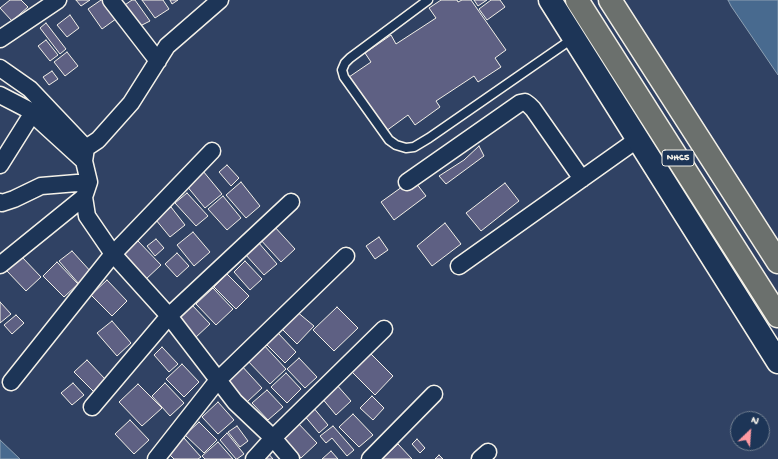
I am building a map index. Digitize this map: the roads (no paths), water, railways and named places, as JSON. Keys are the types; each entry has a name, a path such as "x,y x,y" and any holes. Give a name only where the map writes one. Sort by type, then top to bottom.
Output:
{"highway":[{"name":"NH65","path":"577,0 778,316"},
{"name":"NH65","path":"610,0 778,262"}],"street":[{"path":"0,39 58,0"},
{"path":"111,0 158,61"},
{"path":"85,155 131,103 167,46 220,0"},
{"path":"550,0 778,362"},
{"path":"0,68 30,89 85,155 87,216 113,254 169,316 235,402 291,459"},
{"path":"0,95 27,109 85,155"},
{"path":"407,182 520,103 525,102 533,109 582,179"},
{"path":"0,165 32,114"},
{"path":"459,266 638,139"},
{"path":"11,382 113,254 212,150"},
{"path":"0,202 2,203 14,199 41,186 87,189"},
{"path":"0,265 87,189"},
{"path":"92,407 169,316 291,202"},
{"path":"156,459 218,380 346,256"},
{"path":"254,459 272,438 384,329"},
{"path":"370,459 434,394"}],"lane":[{"path":"428,0 350,58 345,63 342,70 344,77 389,140 396,145 406,148 414,147 429,138 573,38"}],"water":[{"path":"728,0 778,0 778,75 731,6"},
{"path":"0,440 20,459 0,459"}]}
